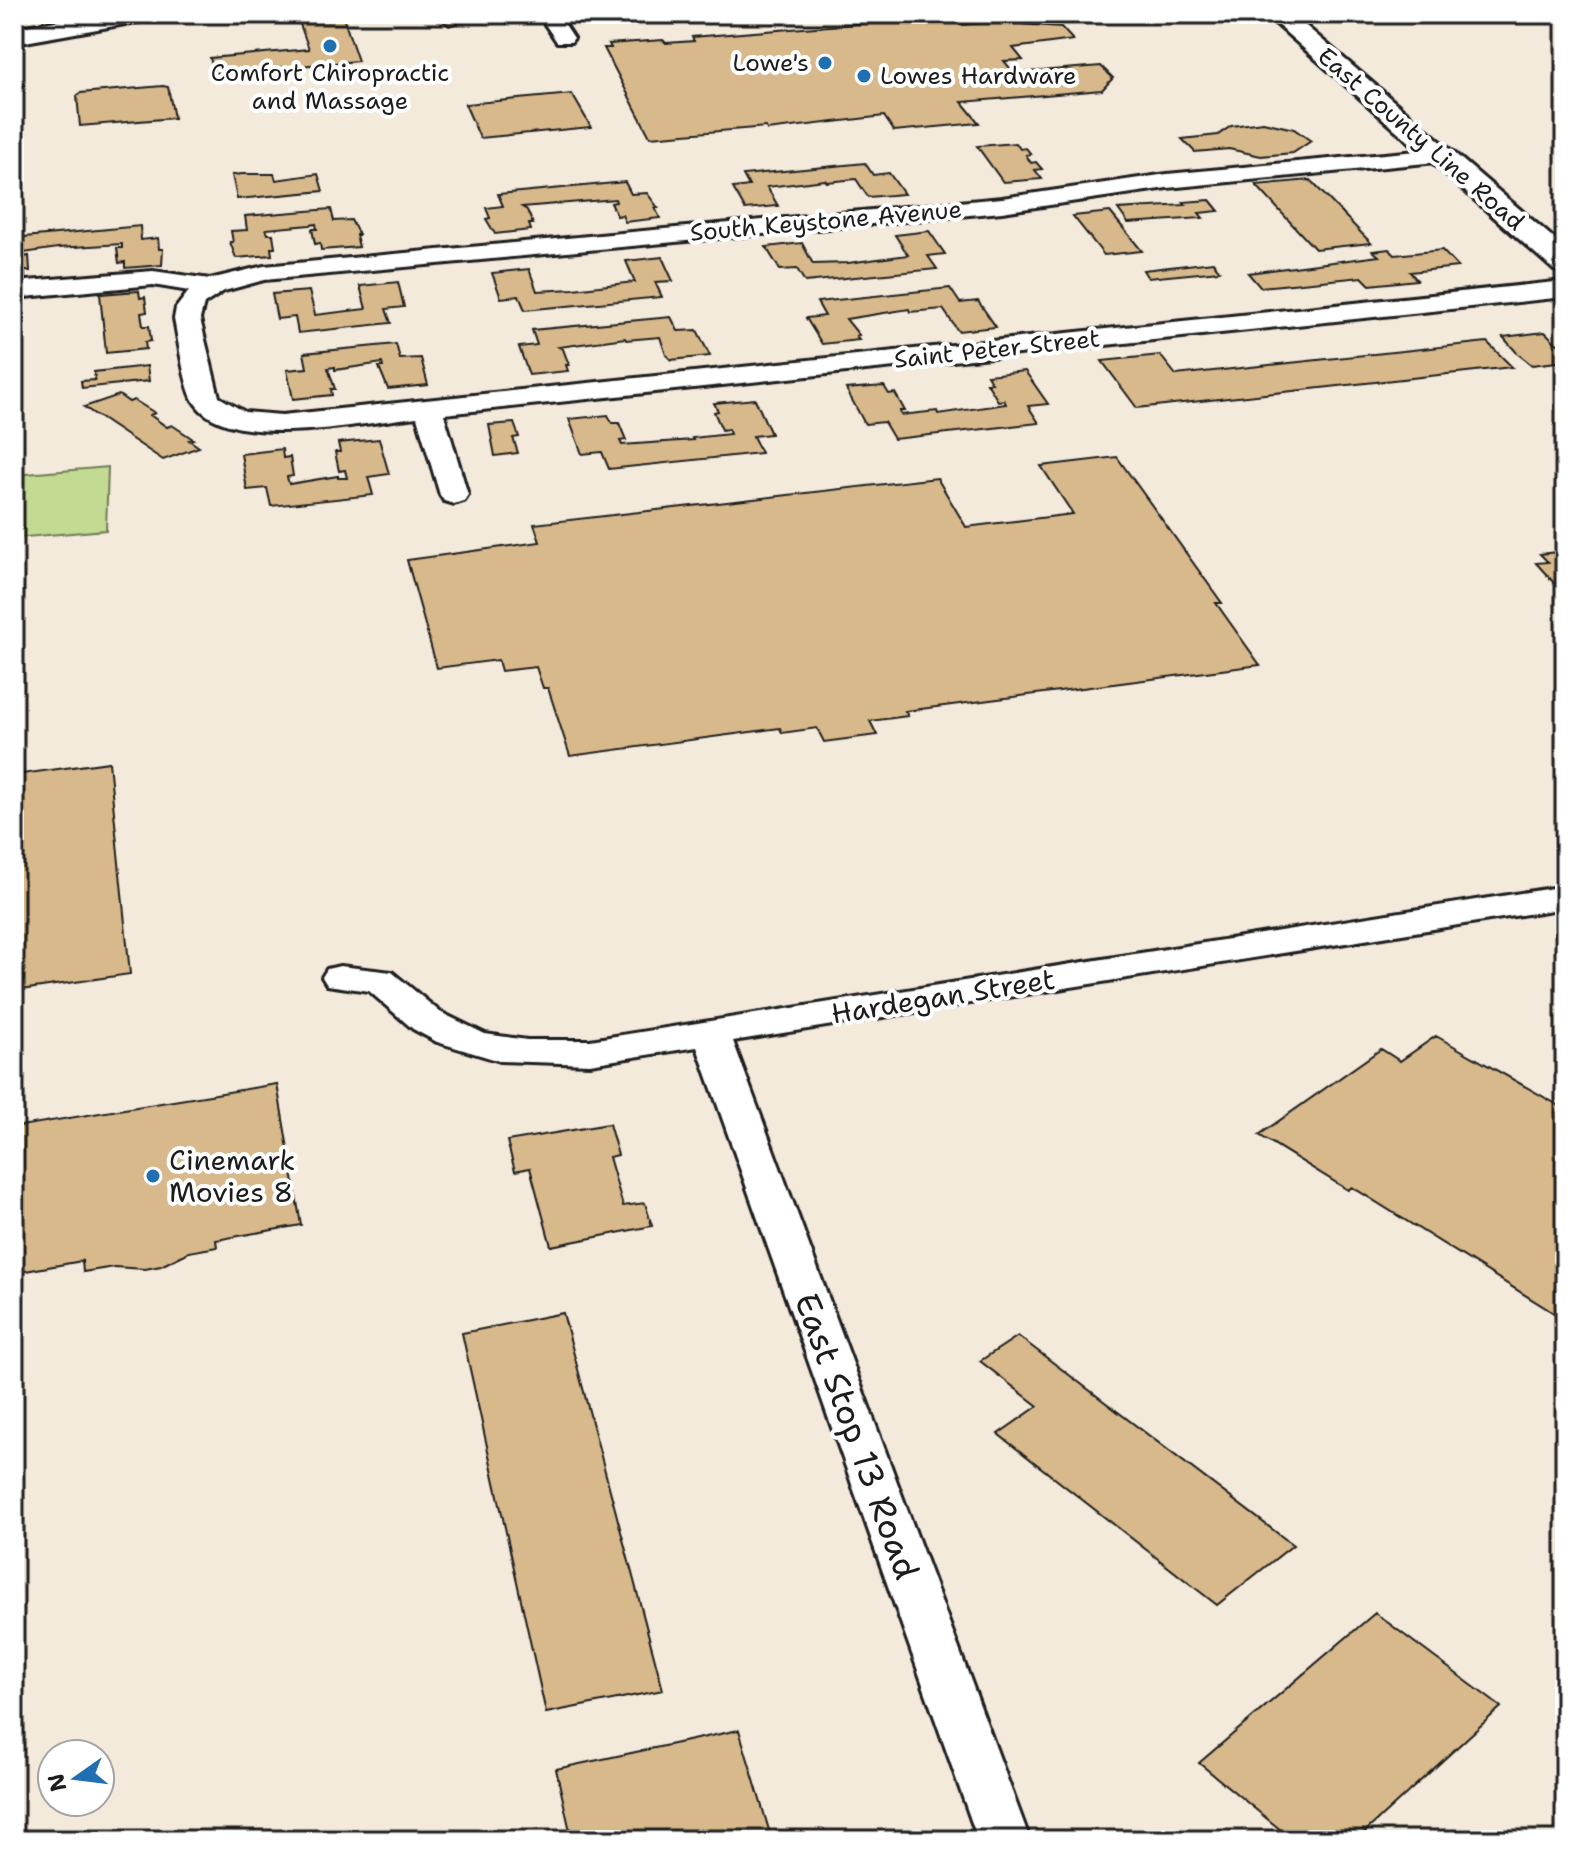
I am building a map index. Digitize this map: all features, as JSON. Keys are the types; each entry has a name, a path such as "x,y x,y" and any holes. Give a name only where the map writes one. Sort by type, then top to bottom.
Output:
{"main road":[{"path":"14,36 142,14"},
{"name":"East County Line Road","path":"1277,14 1565,264"}],"street":[{"path":"548,14 564,38"},
{"name":"South Keystone Avenue","path":"14,290 153,278 211,288 264,273 1002,205 1167,181 1439,156"},
{"name":"Saint Peter Street","path":"211,288 189,307 187,319 206,400 212,407 235,417 282,423 1565,289"},
{"path":"428,408 454,495"},
{"name":"Hardegan Street","path":"340,977 379,980 408,1010 439,1031 473,1043 517,1052 590,1052 1565,897"},
{"name":"East Stop 13 Road","path":"711,1032 1004,1840"}],"green space":[{"path":"108,467 106,530 14,538 14,475"}],"building":[{"name":"Comfort Chiropractic and Massage","path":"342,14 358,61 214,73 210,58 309,49 297,16"},
{"path":"435,14 469,14 474,18 449,26"},
{"name":"Lowes Hardware","path":"917,19 920,22 955,19 960,25 994,22 1061,27 1073,40 1013,48 1023,60 1004,61 1014,73 1101,66 1113,78 1102,90 962,102 979,123 894,131 884,116 767,130 766,127 650,137 604,48 611,48 609,44 694,41 692,37"},
{"path":"168,87 174,118 80,126 77,96 80,93"},
{"path":"572,94 591,127 480,138 465,104"},
{"path":"1263,122 1294,129 1311,141 1293,153 1261,156 1229,149 1195,152 1182,139 1218,135 1231,126"},
{"path":"1016,143 1020,149 1026,148 1031,154 1026,155 1031,163 1036,162 1042,169 1035,170 1042,179 1003,182 977,146"},
{"path":"865,163 873,175 889,173 904,194 868,197 856,179 825,180 767,187 778,206 745,209 733,188 749,186 743,175"},
{"path":"274,174 276,180 318,174 323,191 237,199 232,175"},
{"path":"1310,180 1371,243 1315,249 1256,185"},
{"path":"625,182 631,194 647,193 658,208 655,208 660,218 625,222 622,215 617,216 611,203 616,202 615,199 522,207 527,210 533,224 529,224 531,230 495,234 486,219 490,218 486,208 503,206 498,194"},
{"path":"1210,200 1219,211 1199,213 1203,218 1128,223 1118,209 1186,205 1183,202"},
{"path":"331,209 334,221 351,220 359,235 356,235 359,247 321,250 320,243 315,244 312,229 317,229 316,224 266,229 268,234 273,234 275,248 271,248 272,255 236,258 230,242 233,242 231,231 247,230 245,216"},
{"path":"1110,212 1142,251 1104,255 1073,216"},
{"path":"140,226 141,240 158,238 159,249 163,249 162,265 125,268 125,262 119,263 117,248 122,248 122,244 58,248 23,253 23,257 29,256 30,271 25,271 25,278 14,279 14,238"},
{"path":"929,231 945,254 928,256 937,269 805,282 797,269 780,270 766,247 802,243 813,264 848,263 908,255 895,235"},
{"path":"1389,249 1395,255 1442,250 1458,267 1410,272 1417,280 1370,285 1362,277 1260,287 1248,273 1379,256 1373,251"},
{"path":"662,257 673,281 655,282 662,297 525,310 519,296 501,298 492,273 529,269 537,291 573,289 635,282 626,261"},
{"path":"1213,262 1220,271 1148,278 1143,270"},
{"path":"398,282 404,307 386,309 391,323 298,333 295,317 277,319 272,294 309,291 315,315 366,309 360,286"},
{"path":"950,288 960,303 978,301 996,327 958,331 943,309 910,312 909,309 846,319 859,335 856,336 859,340 822,344 806,318 825,316 817,302"},
{"path":"139,291 140,298 145,297 147,312 141,313 143,326 149,326 151,341 145,342 146,349 106,353 100,294"},
{"path":"671,317 678,331 697,330 710,356 671,360 660,337 625,338 559,347 563,349 569,365 566,365 568,371 529,375 519,347 537,345 532,330"},
{"path":"1545,332 1565,347 1565,361 1532,365 1503,337"},
{"path":"1487,342 1512,367 1137,408 1102,361 1160,355 1176,375"},
{"path":"396,344 400,359 421,358 428,385 388,389 379,367 383,367 382,363 335,370 335,367 328,368 335,389 331,389 332,395 293,399 287,370 307,368 304,353"},
{"path":"147,366 149,381 82,388 81,381 95,380 94,372"},
{"path":"1025,371 1048,404 1028,406 1039,423 894,439 884,422 865,424 846,389 884,386 889,394 895,393 905,411 900,411 901,415 937,411 938,414 1006,404 1004,400 998,401 987,383 992,383 987,375"},
{"path":"119,395 155,413 150,415 167,427 172,425 193,439 189,440 199,447 163,460 84,407"},
{"path":"755,399 771,434 753,436 761,453 609,469 602,452 582,454 569,419 608,415 612,423 619,423 626,440 620,441 622,445 693,440 730,434 728,429 722,430 714,412 718,411 714,403"},
{"path":"514,423 519,437 513,438 518,453 495,456 489,425"},
{"path":"379,439 389,474 368,477 373,495 271,506 267,488 247,490 241,454 282,449 283,458 290,457 293,476 287,477 289,484 338,476 347,478 345,470 339,471 335,452 340,452 338,443"},
{"path":"1117,457 1222,603 1216,603 1260,665 905,711 908,716 870,721 877,735 824,742 817,728 782,733 780,728 570,756 548,688 543,688 536,667 501,671 498,660 437,668 407,560 540,542 534,524 937,478 966,527 1073,514 1041,466"},
{"path":"1565,551 1565,595 1536,563 1548,562 1540,554"},
{"path":"109,762 130,974 14,991 14,775"},
{"path":"1436,1036 1565,1109 1565,1320 1352,1187 1348,1190 1259,1135 1381,1049 1400,1061"},
{"name":"Cinemark Movies 8","path":"277,1084 301,1225 216,1240 217,1247 189,1252 161,1266 145,1269 114,1267 83,1272 82,1261 14,1273 14,1127"},
{"path":"609,1124 618,1155 609,1157 623,1206 645,1203 652,1226 551,1246 530,1168 515,1171 507,1141"},
{"path":"563,1313 663,1690 546,1713 462,1333"},
{"path":"1018,1336 1293,1545 1217,1605 998,1434 1038,1406 980,1361"},
{"path":"1375,1613 1501,1707 1356,1840 1293,1840 1199,1763"},
{"path":"739,1730 772,1840 572,1840 556,1769"}],"place":[{"name":"Comfort Chiropractic and Massage","path":"330,46"},
{"name":"Lowe's","path":"825,63"},
{"name":"Lowes Hardware","path":"864,76"},
{"name":"Cinemark Movies 8","path":"153,1176"}]}
